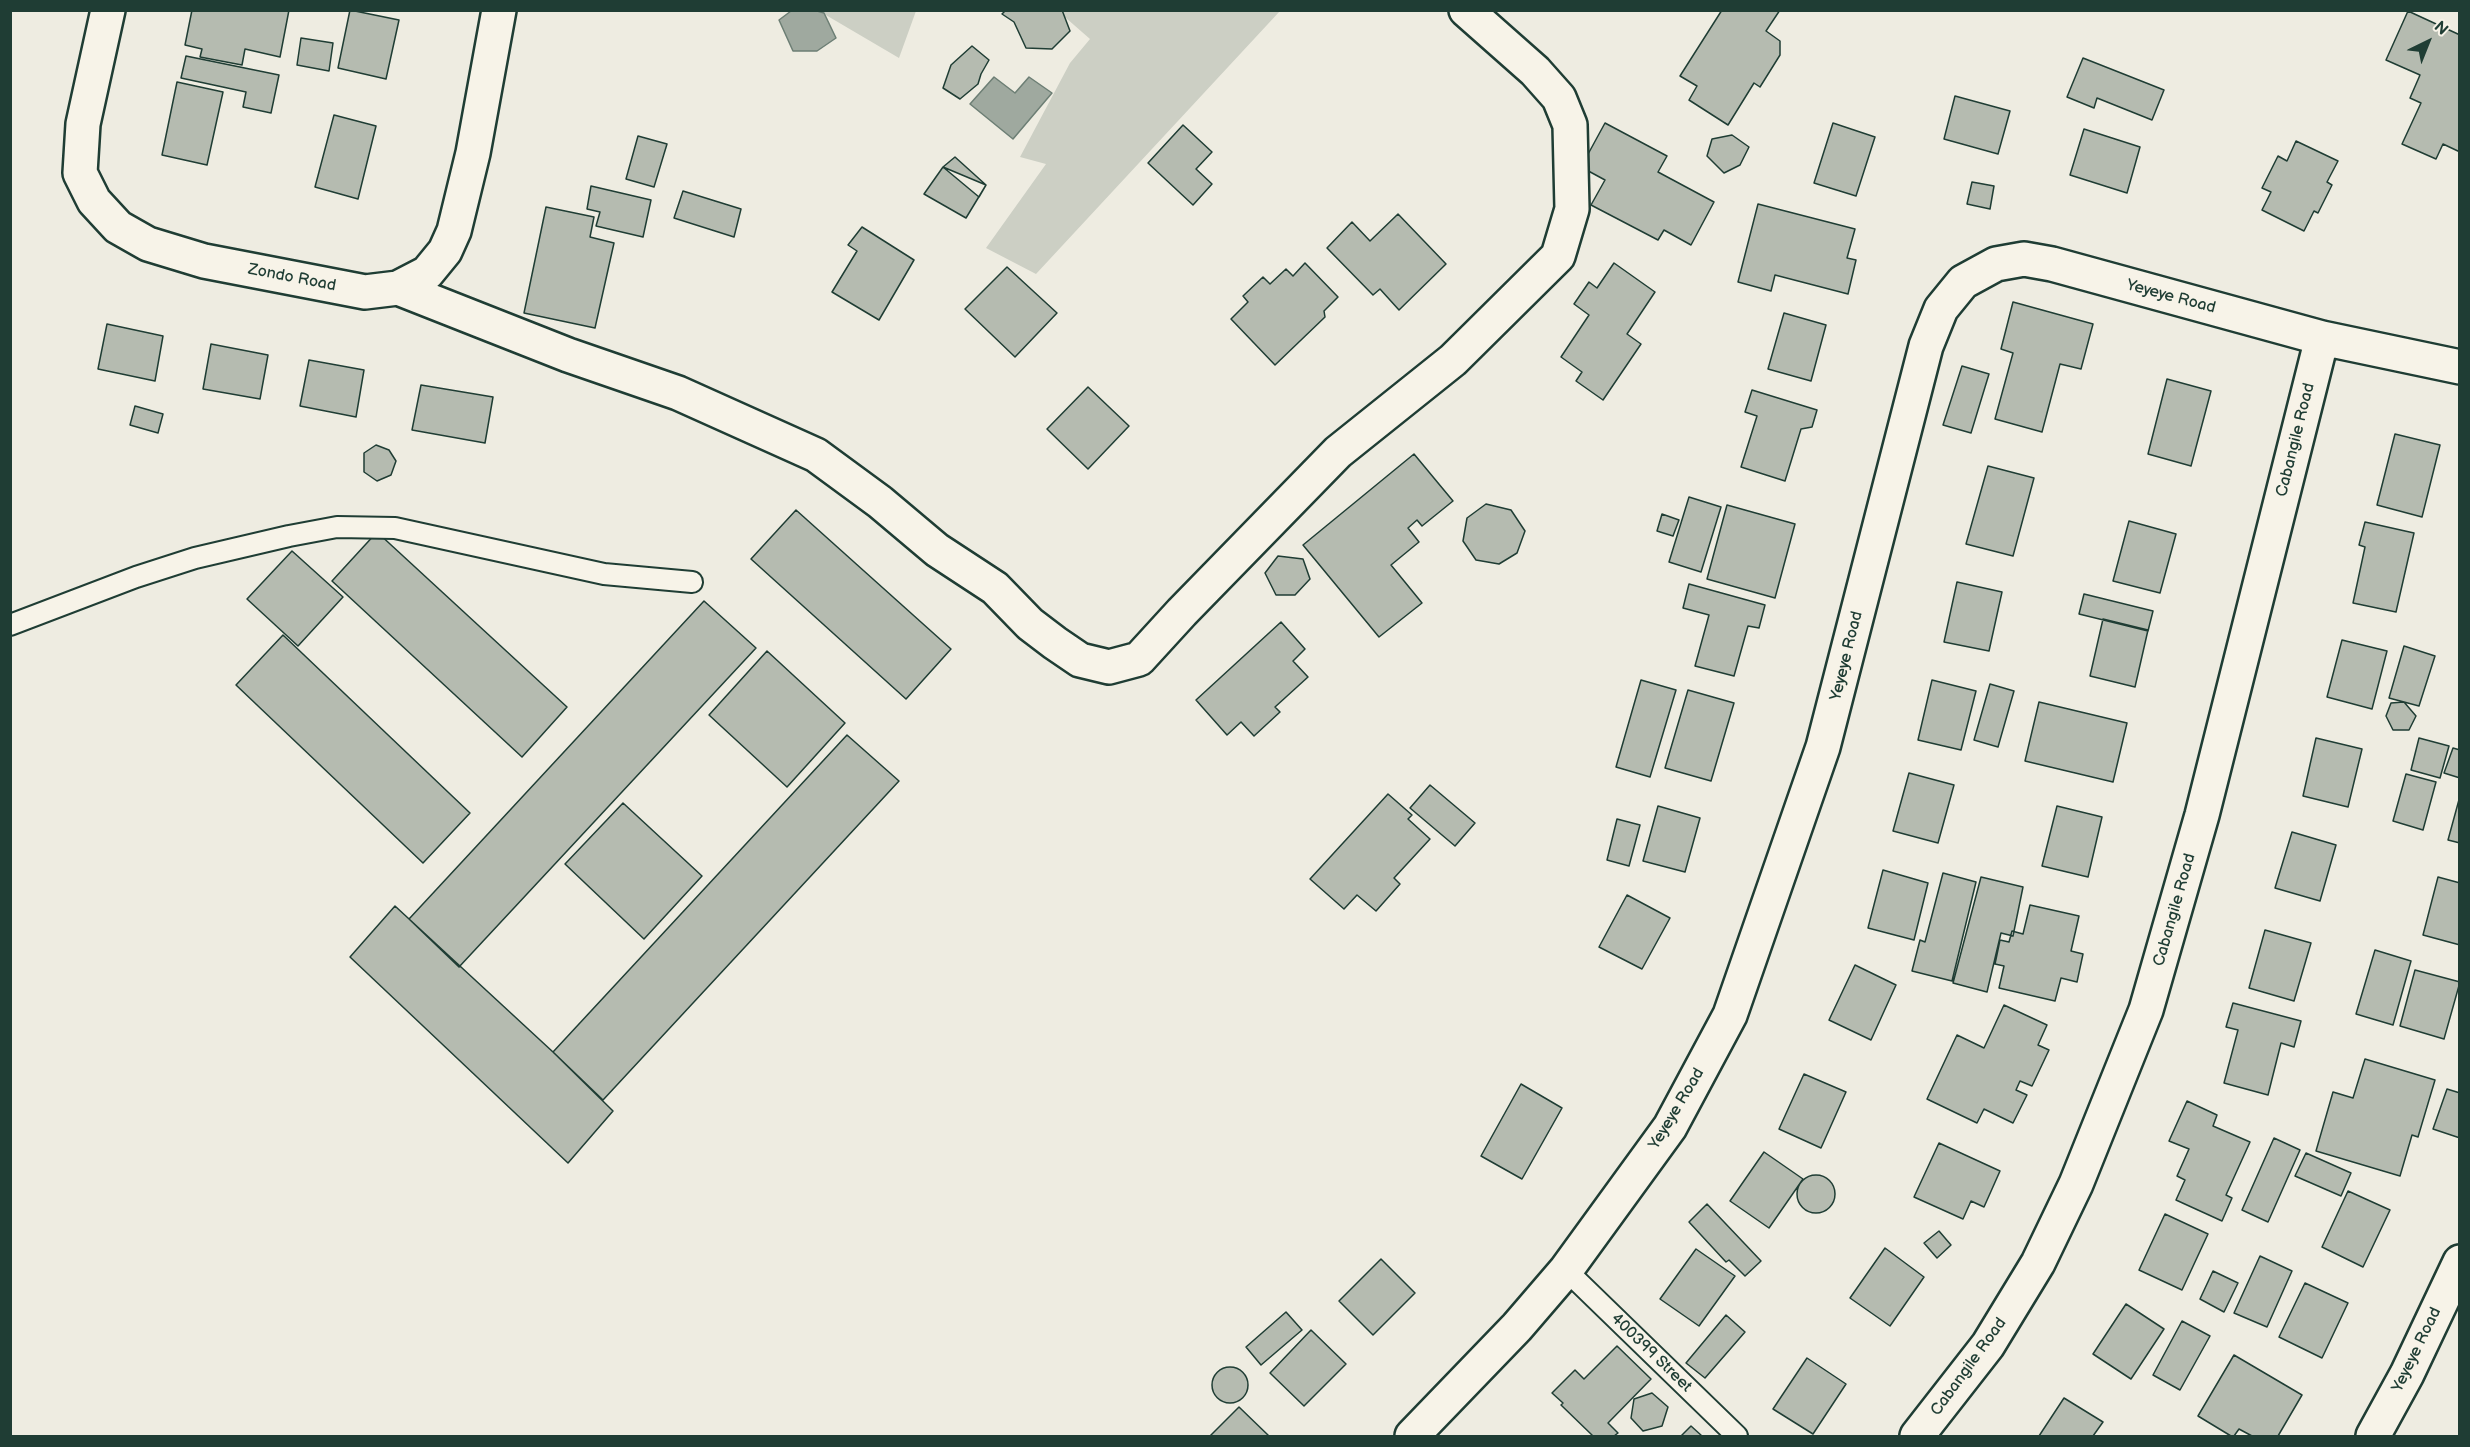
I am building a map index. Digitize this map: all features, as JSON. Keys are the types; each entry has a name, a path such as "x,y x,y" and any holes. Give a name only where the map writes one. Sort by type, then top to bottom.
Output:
{"street":[{"name":"Zondo Road","path":"108,10 83,124 80,173 94,201 118,227 148,244 204,261 364,292 398,288 427,273 445,251 454,231 473,153 499,10"},
{"path":"398,288 568,355 678,393 816,455 880,502 937,550 995,588 1030,624 1055,643 1080,660 1109,667 1139,658 1338,452 1453,360 1558,256 1572,209 1570,125 1559,98 1535,71 1466,10"},
{"name":"Yeyeye Road","path":"1412,1437 1517,1327 1566,1270 1670,1127 1730,1015 1823,747 1926,346 1941,309 1963,282 1996,264 2025,259 2052,264 2322,338 2460,367"},
{"name":"Cabangile Road","path":"1917,1437 1988,1345 2038,1263 2076,1184 2146,1010 2205,804 2322,338"},
{"name":"Yeyeye Road","path":"2373,1437 2407,1374 2460,1262"}],"lane":[{"path":"10,625 136,576 195,558 337,527 395,528 604,574 692,582"},
{"name":"400399 Street","path":"1566,1270 1737,1437"}],"shaded area":[{"path":"791,11 824,13 836,38 817,51 793,51 779,20"},
{"path":"819,11 916,11 899,58"},
{"path":"1058,11 1280,11 1036,274 986,248 1046,164 1020,157 1070,63 1090,39"},
{"path":"994,77 1015,93 1029,77 1052,93 1013,139 970,104"}],"building":[{"path":"192,10 289,10 280,57 245,49 242,65 200,57 202,49 185,45"},
{"path":"350,10 399,20 386,79 338,68"},
{"path":"1006,10 1062,10 1070,31 1052,49 1026,48 1014,22 1002,14"},
{"path":"1722,10 1780,10 1766,31 1780,41 1780,55 1760,87 1754,83 1728,125 1689,100 1697,86 1680,76"},
{"path":"2408,11 2460,35 2460,152 2443,144 2436,159 2402,144 2421,103 2410,98 2420,75 2386,60"},
{"path":"301,38 333,43 329,71 297,65"},
{"path":"972,46 989,60 978,84 960,99 943,88 951,65"},
{"path":"186,56 279,75 271,113 243,107 246,92 181,78"},
{"path":"2083,58 2164,90 2152,120 2097,98 2094,108 2067,97"},
{"path":"177,82 223,92 207,165 162,155"},
{"path":"1955,96 2010,111 1998,154 1944,139"},
{"path":"334,115 376,126 358,199 315,187"},
{"path":"1605,123 1667,156 1658,172 1714,202 1691,245 1664,230 1658,240 1591,205 1605,180 1581,167"},
{"path":"1833,123 1875,137 1856,196 1814,183"},
{"path":"1183,125 1212,152 1196,169 1212,184 1193,205 1148,163"},
{"path":"2084,129 2140,147 2127,193 2070,175"},
{"path":"1732,135 1749,147 1740,165 1724,173 1707,156 1712,139"},
{"path":"638,136 667,144 654,187 626,179"},
{"path":"2296,141 2338,161 2327,182 2332,185 2318,213 2314,211 2304,231 2262,210 2271,192 2262,188 2278,156 2287,161"},
{"path":"955,157 986,185 979,197 943,167"},
{"path":"943,167 986,185 966,218 924,194"},
{"path":"1972,182 1994,186 1990,209 1967,204"},
{"path":"591,186 651,200 643,237 596,226 600,212 587,209"},
{"path":"683,191 741,209 734,237 674,218"},
{"path":"1758,204 1855,229 1847,258 1856,260 1848,294 1775,275 1771,291 1738,282"},
{"path":"546,207 594,217 590,237 614,243 595,328 524,313"},
{"path":"1398,214 1446,264 1399,310 1380,289 1373,295 1327,248 1352,222 1370,241"},
{"path":"862,227 914,260 879,320 832,292 857,251 848,245"},
{"path":"1305,263 1338,297 1324,311 1325,317 1275,365 1231,319 1248,302 1243,296 1263,277 1270,284 1286,269 1293,276"},
{"path":"1614,263 1655,292 1627,334 1641,344 1603,400 1576,381 1582,372 1561,357 1589,315 1574,304 1589,282 1597,288"},
{"path":"1007,267 1057,313 1015,357 965,309"},
{"path":"2013,302 2093,324 2081,369 2060,364 2042,432 1995,419 2013,353 2001,349"},
{"path":"1784,313 1826,325 1811,381 1768,369"},
{"path":"107,324 163,336 155,381 98,369"},
{"path":"211,344 268,355 260,399 203,389"},
{"path":"309,360 364,370 356,417 300,406"},
{"path":"1962,366 1989,374 1971,433 1943,425"},
{"path":"2167,379 2211,391 2191,466 2148,454"},
{"path":"421,385 493,397 485,443 412,430"},
{"path":"1088,387 1129,426 1088,469 1047,429"},
{"path":"1752,390 1817,410 1812,427 1801,429 1785,481 1741,467 1757,416 1745,412"},
{"path":"135,406 163,414 158,433 130,425"},
{"path":"2395,434 2440,445 2422,517 2377,505"},
{"path":"376,445 389,450 396,461 391,475 377,481 364,472 364,453"},
{"path":"1414,454 1453,501 1422,526 1417,520 1408,528 1419,542 1391,565 1422,603 1379,637 1303,545"},
{"path":"1988,466 2034,478 2013,556 1966,544"},
{"path":"1689,497 1721,507 1701,572 1669,562"},
{"path":"1486,504 1511,510 1525,531 1517,553 1499,564 1476,560 1463,541 1467,518"},
{"path":"1727,505 1795,524 1775,598 1707,579"},
{"path":"796,510 951,649 906,699 751,559"},
{"path":"1662,514 1679,520 1673,536 1657,531"},
{"path":"2129,521 2176,534 2160,593 2113,581"},
{"path":"2365,522 2414,533 2396,612 2353,603 2365,547 2359,545"},
{"path":"377,532 567,707 522,757 332,581"},
{"path":"292,551 343,597 298,646 247,599"},
{"path":"1278,556 1303,559 1310,579 1295,595 1276,595 1265,573"},
{"path":"1957,582 2002,592 1989,651 1944,642"},
{"path":"1689,584 1765,605 1759,628 1748,626 1734,676 1695,666 1709,615 1683,608"},
{"path":"2084,594 2153,611 2148,631 2079,614"},
{"path":"704,601 756,648 459,967 409,919"},
{"path":"2103,619 2148,630 2135,687 2090,676"},
{"path":"1281,622 1305,649 1293,661 1308,677 1275,707 1280,712 1254,736 1241,722 1227,735 1196,700"},
{"path":"283,635 470,813 423,863 236,685"},
{"path":"2342,640 2387,651 2372,709 2327,697"},
{"path":"2404,646 2435,656 2419,706 2389,698"},
{"path":"767,651 845,723 787,787 709,715"},
{"path":"1641,680 1676,690 1650,777 1616,767"},
{"path":"1932,680 1976,691 1961,750 1918,740"},
{"path":"1990,684 2014,691 1998,747 1974,740"},
{"path":"1688,690 1734,703 1711,781 1665,768"},
{"path":"2039,702 2127,723 2113,782 2025,761"},
{"path":"2404,702 2416,716 2409,730 2393,730 2386,716 2391,703"},
{"path":"847,735 899,781 603,1100 553,1052"},
{"path":"2316,738 2362,749 2348,807 2303,796"},
{"path":"2419,738 2449,746 2440,778 2411,770"},
{"path":"2453,748 2460,750 2460,778 2444,773"},
{"path":"1909,773 1954,785 1938,843 1893,831"},
{"path":"2406,774 2436,782 2423,830 2393,821"},
{"path":"1430,785 1475,823 1455,846 1410,808"},
{"path":"1388,794 1412,815 1408,819 1430,839 1394,878 1400,884 1376,911 1357,895 1344,909 1310,879"},
{"path":"2460,796 2460,843 2448,840"},
{"path":"623,803 702,876 644,939 565,864"},
{"path":"1658,806 1700,818 1685,872 1643,861"},
{"path":"2057,806 2102,817 2088,877 2042,866"},
{"path":"1617,819 1640,825 1629,866 1607,860"},
{"path":"2292,832 2336,845 2320,901 2275,888"},
{"path":"1883,870 1928,883 1914,940 1868,928"},
{"path":"1943,873 1976,882 1952,981 1912,971 1920,940 1925,942"},
{"path":"1981,877 2023,887 2013,936 2001,933 1987,992 1953,983"},
{"path":"2438,877 2460,883 2460,945 2423,935"},
{"path":"1627,895 1670,918 1642,969 1599,947"},
{"path":"2030,905 2079,916 2071,951 2083,954 2077,982 2061,978 2055,1001 1999,988 2004,966 1995,964 2000,940 2009,942 2012,931 2023,934"},
{"path":"395,906 553,1052 613,1111 568,1163 350,957"},
{"path":"2265,930 2311,943 2294,1001 2249,988"},
{"path":"2375,950 2411,961 2393,1025 2356,1014"},
{"path":"1855,965 1896,985 1871,1040 1829,1020"},
{"path":"2415,970 2460,982 2444,1039 2400,1026"},
{"path":"2233,1003 2301,1021 2294,1047 2281,1043 2268,1095 2224,1083 2238,1030 2226,1027"},
{"path":"2004,1005 2047,1025 2038,1045 2049,1050 2032,1086 2020,1081 2016,1090 2027,1095 2013,1123 1984,1109 1977,1123 1927,1099 1957,1035 1984,1048"},
{"path":"2365,1059 2435,1080 2418,1137 2412,1135 2400,1176 2316,1151 2333,1092 2353,1098"},
{"path":"1804,1074 1846,1092 1821,1148 1779,1129"},
{"path":"1521,1084 1562,1108 1522,1179 1481,1156"},
{"path":"2447,1089 2460,1093 2460,1138 2433,1129"},
{"path":"2187,1101 2217,1115 2213,1126 2250,1142 2226,1195 2232,1198 2222,1221 2176,1200 2185,1180 2177,1176 2189,1149 2169,1141"},
{"path":"2274,1138 2300,1150 2268,1222 2242,1210"},
{"path":"1939,1143 2000,1171 1984,1207 1971,1201 1963,1219 1914,1197"},
{"path":"1764,1152 1803,1179 1769,1228 1730,1201"},
{"path":"2306,1153 2351,1173 2341,1196 2295,1176"},
{"path":"1816,1175 1830,1180 1835,1194 1830,1208 1816,1213 1802,1208 1797,1194 1802,1180"},
{"path":"2348,1191 2390,1210 2363,1267 2322,1247"},
{"path":"1707,1204 1761,1261 1745,1276 1729,1260 1726,1262 1689,1222"},
{"path":"2165,1214 2208,1234 2182,1290 2139,1270"},
{"path":"1939,1231 1951,1245 1937,1258 1924,1243"},
{"path":"1885,1248 1924,1277 1890,1326 1850,1298"},
{"path":"1696,1249 1735,1276 1699,1326 1660,1299"},
{"path":"2260,1256 2292,1271 2267,1327 2234,1313"},
{"path":"1381,1259 1415,1293 1373,1335 1339,1301"},
{"path":"2213,1271 2238,1283 2224,1312 2200,1299"},
{"path":"2305,1283 2348,1303 2322,1358 2279,1337"},
{"path":"2126,1304 2164,1329 2131,1379 2093,1354"},
{"path":"1286,1312 1302,1330 1261,1365 1246,1347"},
{"path":"1726,1315 1745,1332 1705,1378 1686,1363"},
{"path":"2182,1321 2210,1336 2180,1390 2153,1375"},
{"path":"1311,1330 1346,1364 1304,1406 1270,1373"},
{"path":"1617,1346 1651,1379 1608,1423 1618,1433 1614,1436 1593,1436 1552,1393 1575,1370 1584,1379"},
{"path":"2234,1355 2302,1395 2278,1436 2252,1436 2239,1429 2234,1436 2231,1436 2198,1416"},
{"path":"1807,1358 1846,1384 1813,1434 1773,1409"},
{"path":"1230,1367 1243,1372 1248,1385 1243,1398 1230,1403 1217,1398 1212,1385 1217,1372"},
{"path":"1652,1393 1668,1407 1662,1426 1643,1431 1631,1418 1634,1399"},
{"path":"2064,1398 2103,1422 2093,1436 2039,1436"},
{"path":"1239,1407 1269,1436 1210,1436"},
{"path":"1691,1426 1702,1436 1681,1436"}]}
